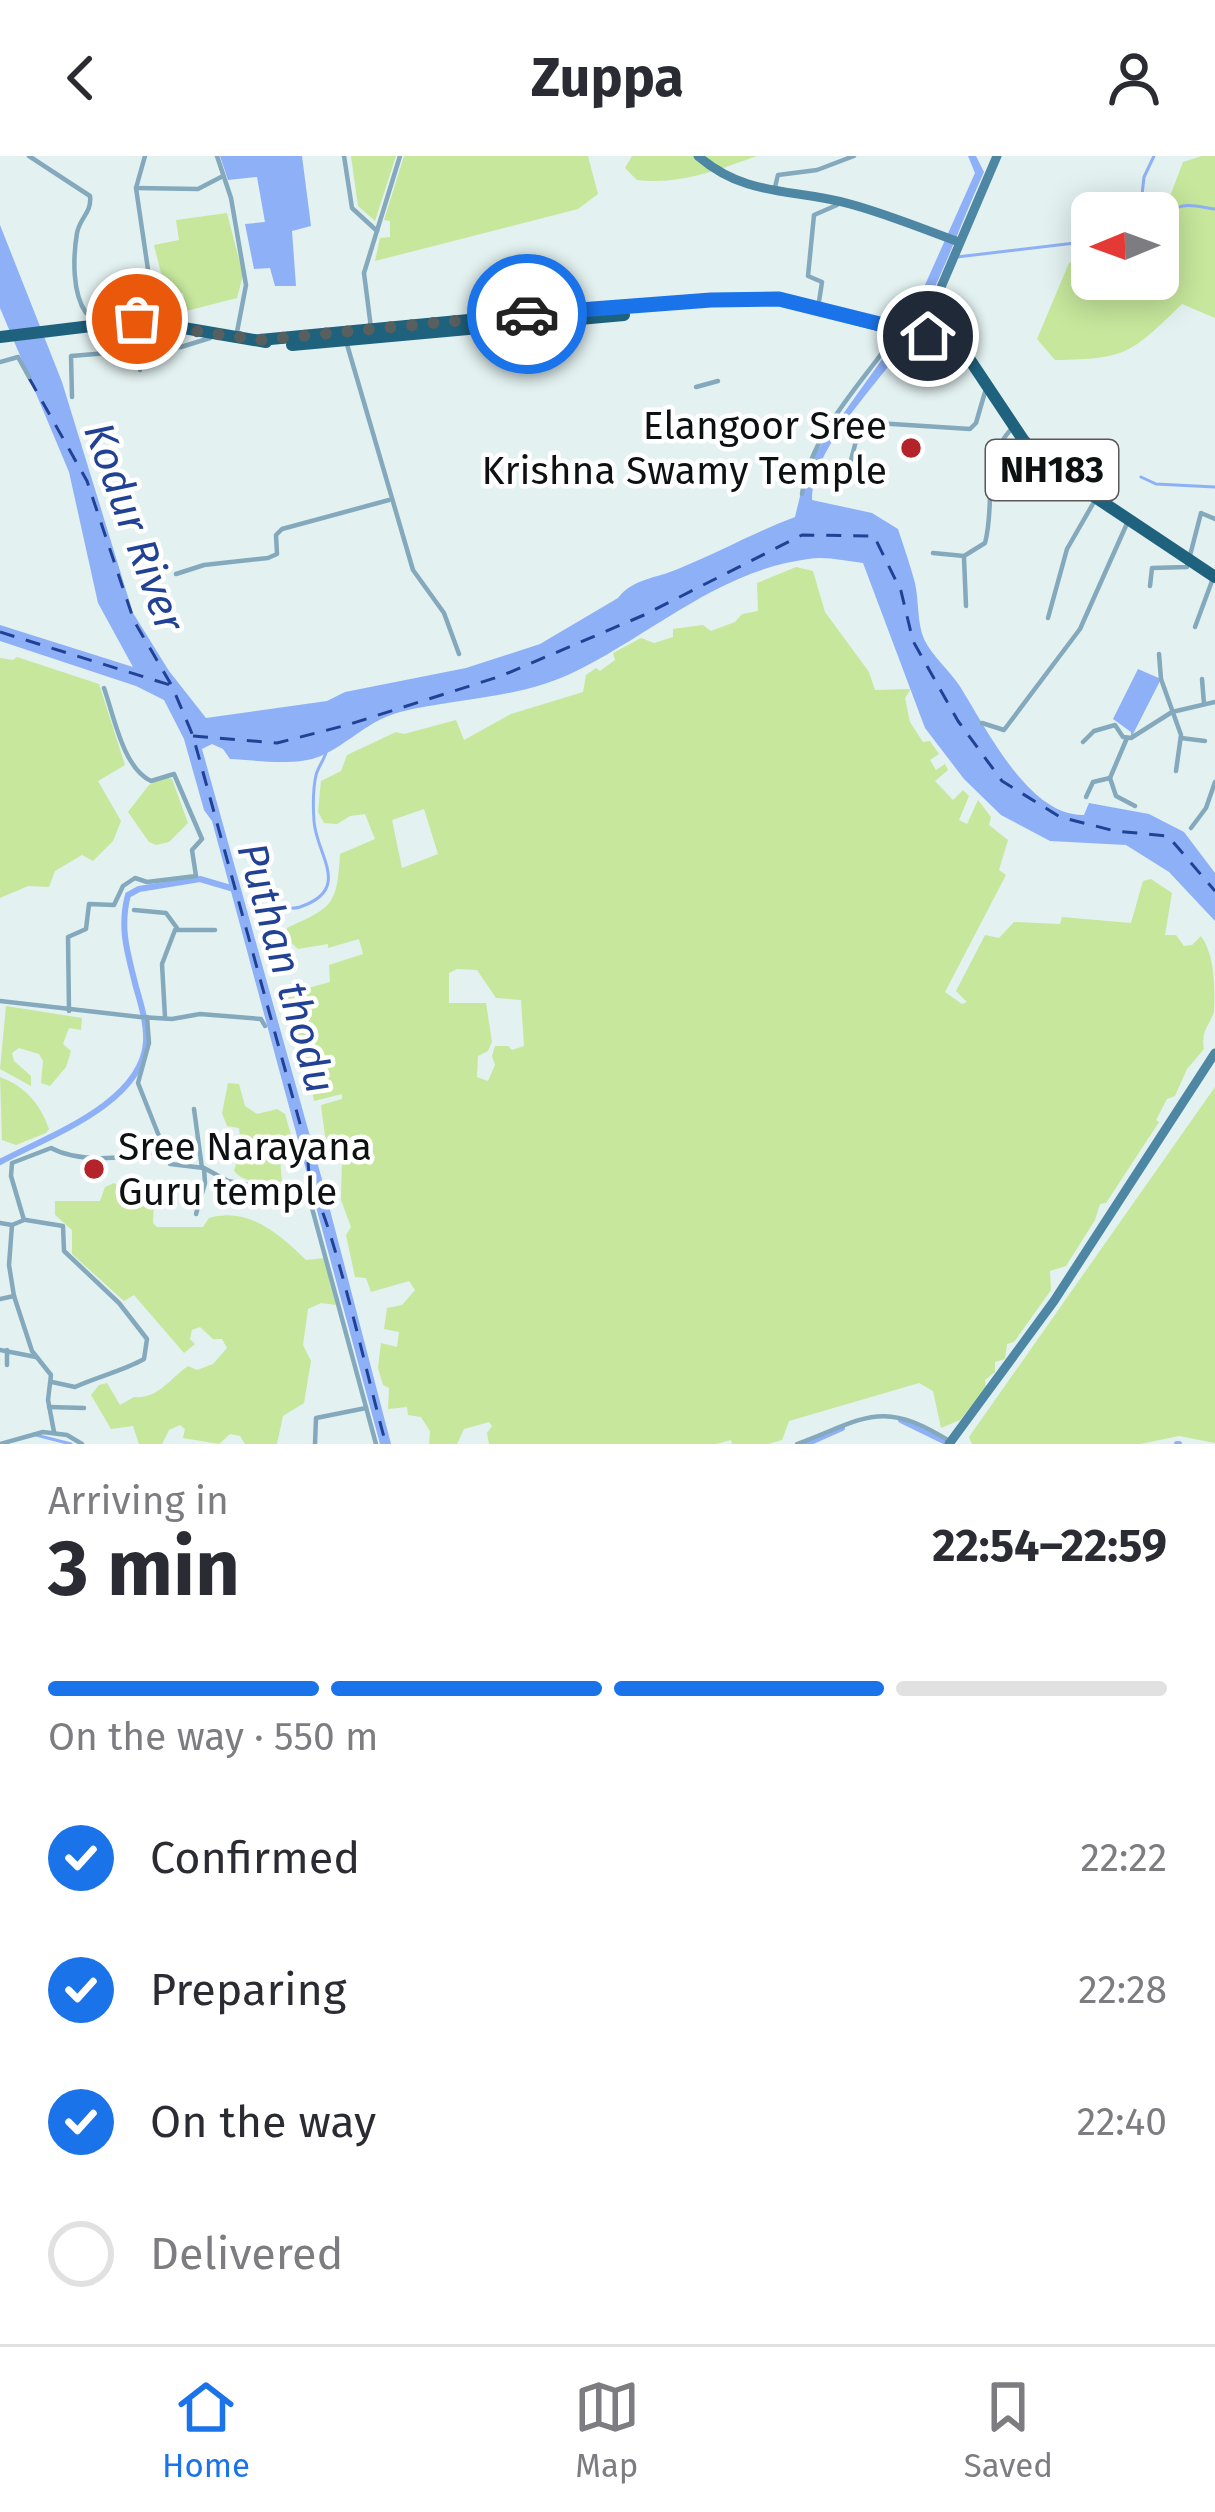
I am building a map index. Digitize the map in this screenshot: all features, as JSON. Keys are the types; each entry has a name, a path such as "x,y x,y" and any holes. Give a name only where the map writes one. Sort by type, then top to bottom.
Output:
{"highway":[{"name":"NH183","path":"0,337 137,323 286,345 769,299 818,308 907,331 961,351 1014,426 1053,470 1215,577"},
{"name":"NH183","path":"260,340 510,321"}],"main road":[{"path":"698,156 731,180 846,203 955,251"},
{"path":"907,331 955,251 998,158"},
{"path":"950,1443 1054,1301 1215,1053"}],"street":[{"path":"29,156 90,196 91,208 77,231 76,288 81,308 90,314 134,316 137,323"},
{"path":"145,156 136,188 156,324"},
{"path":"217,156 246,285 236,338"},
{"path":"344,156 352,208 377,231"},
{"path":"371,328 364,273 400,156"},
{"path":"774,191 778,175 817,170 854,156"},
{"path":"136,188 198,189 224,176"},
{"path":"818,308 822,282 808,275 814,212 846,203"},
{"path":"802,494 816,448 907,331"},
{"path":"72,398 71,356 195,344 215,336"},
{"path":"346,340 389,500 416,579 440,607 459,654"},
{"path":"137,351 140,370"},
{"path":"0,362 18,357 28,376"},
{"path":"696,387 718,381"},
{"path":"839,484 846,479 861,422 970,429 990,388"},
{"path":"933,553 964,556 985,543 992,515 989,479 999,444 1014,426"},
{"path":"1048,618 1066,549 1097,497"},
{"path":"176,574 204,565 268,558 278,554 276,535 282,529 389,500"},
{"path":"1150,586 1152,568 1182,569 1201,513 1215,519"},
{"path":"982,723 1004,730 1080,629 1129,519"},
{"path":"964,556 967,606"},
{"path":"1195,627 1215,577"},
{"path":"1159,654 1161,679 1181,738 1176,770"},
{"path":"1202,679 1204,704"},
{"path":"69,1011 68,937 86,929 89,904 114,905 123,886 135,878 147,882 196,876 193,850 202,839 174,774 151,781 140,776 104,688"},
{"path":"1135,806 1116,796 1110,778 1126,738 1172,712 1215,702"},
{"path":"1083,742 1094,731 1115,724 1126,738"},
{"path":"1181,738 1205,741"},
{"path":"1086,797 1093,782 1110,778"},
{"path":"1191,828 1206,808 1215,782"},
{"path":"134,910 166,913 177,928"},
{"path":"177,928 214,930"},
{"path":"165,1018 164,952 172,946 177,928"},
{"path":"0,1000 144,1017 261,1019 265,1026"},
{"path":"144,1017 149,1043 139,1082 173,1166 203,1168 228,1181 250,1185 308,1186 376,1444"},
{"path":"194,1109 206,1183 196,1214"},
{"path":"24,1220 11,1176 12,1163 51,1148 64,1155 105,1159 165,1150"},
{"path":"0,1223 24,1220 63,1226 64,1251 118,1303 147,1340 144,1358 137,1364 94,1376 75,1387 52,1382"},
{"path":"12,1225 9,1265 14,1296 36,1357 49,1370 54,1432"},
{"path":"0,1298 14,1296"},
{"path":"7,1365 4,1350 36,1357"},
{"path":"49,1407 84,1408"},
{"path":"315,1444 316,1418 366,1408"},
{"path":"797,1444 844,1424 890,1414 950,1443"},
{"path":"0,1444 31,1433 54,1432 82,1444"},
{"path":"31,1433 32,1443"}],"green space":[{"path":"351,156 396,156 375,221 358,206"},
{"path":"404,156 588,156 598,194 578,209 375,261 380,238 390,237 390,221 384,220"},
{"path":"632,156 757,156 698,175 653,181 637,180 625,168"},
{"path":"1215,156 1215,318 1182,304 1127,350 1098,358 1055,360 1037,339 1069,263 1071,300 1179,300 1179,192 1172,192 1183,162"},
{"path":"227,213 243,275 237,298 186,311 183,293 166,293 154,245 179,240 176,220"},
{"path":"796,567 813,571 825,612 869,672 875,690 911,689 905,698 910,722 923,742 930,741 939,754 930,760 936,770 945,764 948,770 935,781 953,800 963,790 969,796 959,820 967,824 978,800 991,817 989,825 1008,840 999,870 1006,875 945,992 962,1004 967,1002 956,991 985,935 999,938 1014,922 1060,924 1062,917 1131,923 1143,881 1151,879 1172,893 1165,935 1176,935 1184,946 1201,936 1209,953 1214,1012 1204,1033 1204,1049 1187,1069 1175,1096 1167,1099 1159,1122 1106,1203 1100,1204 1066,1266 1050,1271 1051,1290 1014,1342 1007,1344 1005,1359 995,1362 986,1388 960,1420 941,1428 933,1391 919,1383 789,1421 782,1440 768,1444 732,1444 731,1440 716,1444 489,1444 489,1422 464,1429 457,1444 429,1444 430,1431 421,1417 408,1415 407,1407 388,1409 389,1388 383,1385 378,1368 381,1343 397,1347 399,1332 384,1329 387,1308 402,1305 415,1290 409,1281 371,1292 366,1278 355,1277 346,1235 351,1227 341,1200 342,1159 328,1159 321,1105 342,1099 342,1094 314,1101 296,1017 287,1018 285,1004 275,1000 276,989 292,983 297,991 330,982 329,965 363,954 359,939 328,948 328,944 298,949 287,939 287,928 323,909 334,895 340,854 375,839 365,814 337,824 324,823 318,812 321,781 341,771 347,755 396,732 456,720 464,740 511,714 583,692 586,675 596,668 600,671 615,660 613,653 641,638 654,643 673,637 673,629 703,625 711,631 758,611 757,583","holes":["424,809 438,854 402,868 392,820","477,970 496,998 521,1000 524,1046 512,1050 495,1046 495,1065 488,1081 477,1077 478,1056 492,1042 486,1003 449,1003 449,973"]},
{"path":"17,657 99,684 125,765 98,781 121,821 113,841 93,861 82,855 55,871 49,887 28,886 0,898 0,658"},
{"path":"165,777 172,779 188,823 169,842 156,845 128,812 149,785"},
{"path":"6,1006 82,1018 81,1030 69,1028 63,1044 71,1051 66,1067 50,1086 41,1083 39,1054 19,1048 12,1053 31,1076 31,1086 0,1069"},
{"path":"0,1077 31,1097 49,1129 46,1133 16,1145 2,1140"},
{"path":"228,1083 239,1084 245,1106 257,1114 277,1109 285,1114 297,1157 280,1159 282,1182 250,1181 234,1171 241,1147 239,1128 227,1126 222,1113"},
{"path":"1215,1087 1215,1443 1179,1436 1140,1444 972,1444 969,1437"},
{"path":"114,1183 127,1193 154,1198 157,1227 203,1227 209,1218 237,1216 274,1232 306,1260 324,1258 336,1305 321,1303 308,1309 303,1345 311,1361 304,1403 283,1416 277,1444 245,1444 240,1436 230,1434 219,1444 183,1438 185,1429 180,1425 169,1430 162,1444 139,1444 133,1426 111,1429 91,1395 99,1385 107,1383 120,1405 157,1391 188,1366 197,1370 213,1364 227,1348 222,1339 213,1339 200,1327 192,1330 190,1339 195,1344 184,1353 134,1295 124,1301 72,1254 72,1230 55,1215 55,1201 100,1201 105,1187"}],"water":[{"path":"220,156 302,156 311,226 292,231 296,286 275,286 270,268 254,269 245,224 265,222 257,177 228,180"},
{"path":"968,156 976,156 984,172 934,288 904,346 838,432 816,477 812,500 872,513 898,529 915,583 924,639 1010,766 1044,801 1064,812 1084,815 1089,803 1149,814 1184,832 1215,873 1215,921 1169,872 1126,845 1050,841 1001,815 964,779 925,728 863,563 815,558 775,566 714,591 570,674 508,693 400,712 310,759 230,759 212,744 202,749 391,1444 380,1444 212,821 204,810 184,739 164,700 136,686 0,641 0,625 133,667 98,603 69,472 0,308 0,225 62,382 133,613 206,718 327,701 345,692 466,668 540,644 638,583 795,517 808,463 908,323 975,173"},
{"path":"1138,669 1161,679 1131,738 1131,732 1113,719"}],"waterway":[{"path":"1142,192 1154,156"},
{"path":"1179,208 1215,209"},
{"path":"957,257 1071,243"},
{"path":"1141,477 1156,484 1215,487"},
{"name":"Puthan thodu","path":"272,909 296,908 325,891 328,870 316,834 313,804 316,775 327,749"},
{"name":"Puthan thodu","path":"0,1162 89,1116 128,1083 140,1064 146,1028 126,941 128,895 200,879 234,889"},
{"path":"901,1420 946,1442"},
{"path":"806,1444 842,1428"},
{"path":"36,1435 71,1444"}],"ferry route":[{"path":"29,378 87,481 134,621 172,686 193,736 307,1149 310,1187 339,1266 386,1444"},
{"path":"193,736 277,743 347,725 501,676 644,615 802,535 874,536 901,591 913,641 958,721 1002,781 1060,817 1115,831 1168,836 1215,891"},
{"path":"0,632 170,685"}],"way so far":[{"path":"137,319 137,323 260,340 527,314"}],"place":[{"name":"Elangoor Sree Krishna Swamy Temple","path":"911,448"},
{"name":"Sree Narayana Guru temple","path":"94,1169"}],"route":[{"path":"527,314 779,299 928,336"}],"water label":[{"name":"Kodur River","path":"134,527"}]}
